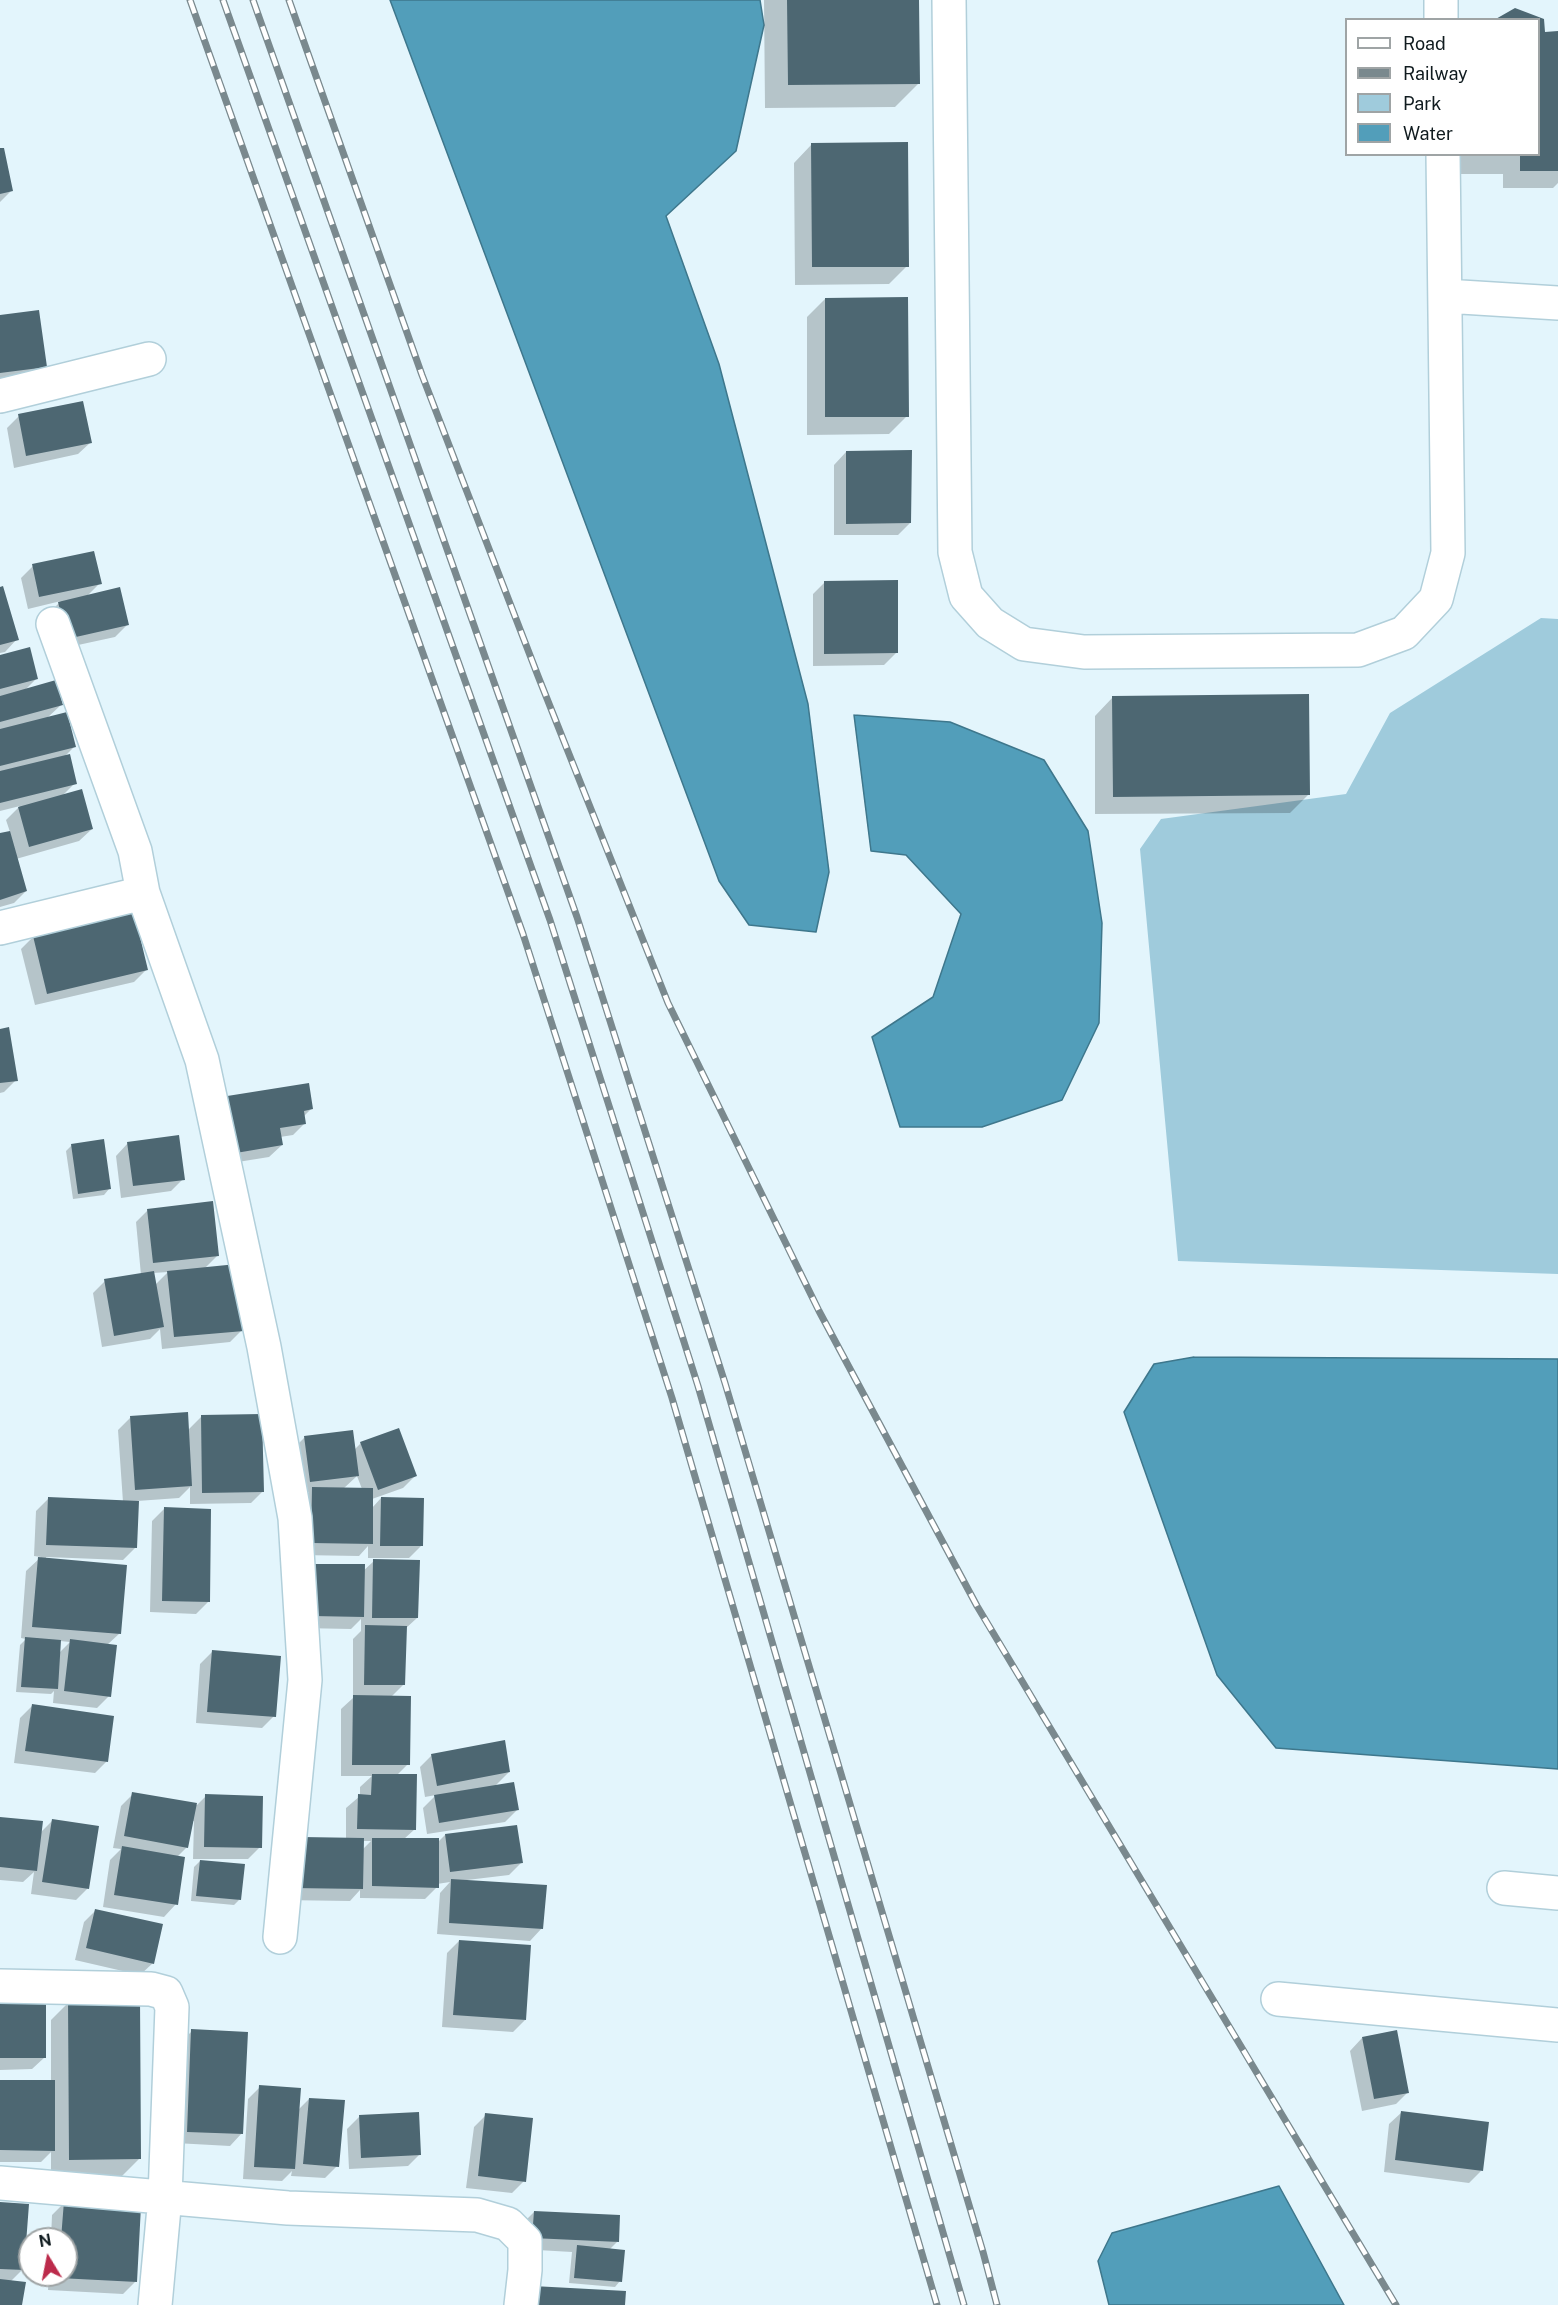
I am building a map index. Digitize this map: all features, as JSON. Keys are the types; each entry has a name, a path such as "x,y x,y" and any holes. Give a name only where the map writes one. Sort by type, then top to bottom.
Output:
{"street":[{"path":"949,0 955,552 966,596 990,623 1024,644 1084,652 1358,650 1404,633 1436,598 1448,553 1443,156"},
{"path":"1441,0 1442,18"},
{"path":"1445,296 1558,303"},
{"path":"0,396 149,359"},
{"path":"53,624 135,851 143,893 202,1060 264,1347 295,1518 305,1680 280,1937"},
{"path":"0,928 143,893"},
{"path":"1504,1888 1558,1893"},
{"path":"0,1986 151,1989 166,1993 172,2007 165,2197 155,2305"},
{"path":"1278,1999 1558,2025"},
{"path":"0,2183 288,2208 477,2215 508,2224 525,2241 525,2270 521,2305"}],"green space":[{"path":"1541,618 1558,619 1558,1274 1178,1261 1140,849 1161,819 1346,794 1390,713"}],"water":[{"path":"390,0 760,0 764,25 736,151 666,216 719,364 808,704 829,872 816,932 749,925 719,881"},
{"path":"854,715 950,722 1044,760 1088,831 1102,923 1099,1023 1062,1100 982,1127 900,1127 872,1037 933,997 961,914 906,855 871,851"},
{"path":"1194,1357 1558,1359 1558,1769 1276,1748 1217,1675 1124,1412 1154,1364"},
{"path":"1279,2186 1344,2305 1109,2305 1098,2261 1112,2233"}],"building":[{"path":"787,0 919,0 920,84 788,85"},
{"path":"1515,8 1544,19 1545,32 1558,31 1558,171 1520,171 1520,156 1540,156 1540,18 1498,18"},
{"path":"908,142 909,267 812,267 811,143"},
{"path":"0,148 4,148 13,191 0,194"},
{"path":"908,297 909,417 825,417 825,298"},
{"path":"39,310 47,367 0,373 0,315"},
{"path":"83,401 92,443 26,456 18,414"},
{"path":"912,450 911,523 846,524 846,451"},
{"path":"94,551 102,584 39,597 32,564"},
{"path":"898,580 898,653 824,654 824,581"},
{"path":"3,586 19,640 0,645 0,587"},
{"path":"120,587 129,625 67,639 58,602"},
{"path":"30,647 38,679 0,689 0,655"},
{"path":"56,680 63,705 0,722 0,696"},
{"path":"1309,694 1310,795 1113,797 1112,696"},
{"path":"67,712 76,747 0,766 0,729"},
{"path":"70,754 77,784 0,803 0,771"},
{"path":"82,789 93,829 29,847 18,807"},
{"path":"10,831 27,891 0,900 0,833"},
{"path":"134,912 148,970 47,994 33,936"},
{"path":"9,1027 18,1081 0,1083 0,1029"},
{"path":"309,1083 313,1109 304,1111 306,1124 280,1128 283,1145 230,1154 221,1097"},
{"path":"179,1135 185,1180 133,1186 127,1142"},
{"path":"104,1139 111,1189 78,1194 71,1144"},
{"path":"213,1201 219,1256 153,1263 147,1209"},
{"path":"237,1264 244,1331 174,1337 167,1271"},
{"path":"154,1271 164,1327 114,1336 104,1279"},
{"path":"188,1412 192,1486 135,1490 130,1416"},
{"path":"262,1414 264,1492 202,1493 201,1415"},
{"path":"399,1428 417,1476 378,1490 360,1442"},
{"path":"353,1430 359,1476 310,1482 304,1436"},
{"path":"312,1487 373,1488 373,1544 311,1543"},
{"path":"48,1497 139,1501 137,1548 46,1545"},
{"path":"381,1497 424,1498 423,1546 380,1546"},
{"path":"164,1507 211,1509 210,1602 162,1601"},
{"path":"38,1557 127,1565 121,1634 32,1627"},
{"path":"373,1559 420,1560 418,1618 372,1618"},
{"path":"313,1564 365,1564 364,1617 312,1616"},
{"path":"365,1625 407,1626 405,1685 364,1685"},
{"path":"25,1637 61,1640 58,1689 21,1687"},
{"path":"70,1639 117,1645 111,1697 64,1691"},
{"path":"212,1650 281,1656 276,1717 207,1712"},
{"path":"353,1695 411,1696 410,1765 352,1765"},
{"path":"32,1704 114,1716 108,1762 25,1751"},
{"path":"505,1740 510,1772 437,1786 431,1754"},
{"path":"372,1774 417,1774 416,1830 357,1829 358,1794 371,1795"},
{"path":"514,1782 519,1810 439,1823 434,1795"},
{"path":"132,1792 197,1803 188,1848 124,1836"},
{"path":"205,1794 263,1796 262,1848 204,1847"},
{"path":"0,1817 43,1821 37,1871 0,1867"},
{"path":"52,1819 99,1826 89,1889 42,1882"},
{"path":"517,1825 523,1863 450,1872 445,1834"},
{"path":"302,1837 364,1838 363,1889 292,1888"},
{"path":"372,1838 439,1838 439,1888 372,1886"},
{"path":"122,1846 185,1857 178,1905 114,1895"},
{"path":"200,1860 245,1864 241,1900 196,1896"},
{"path":"451,1879 547,1885 543,1929 449,1923"},
{"path":"95,1909 163,1924 154,1964 86,1948"},
{"path":"459,1940 531,1945 526,2020 453,2015"},
{"path":"0,1994 46,1994 46,2058 0,2058"},
{"path":"140,1999 141,2159 69,2160 68,2000"},
{"path":"191,2029 248,2032 243,2134 187,2132"},
{"path":"1397,2030 1409,2093 1374,2099 1362,2037"},
{"path":"0,2080 55,2080 55,2151 0,2150"},
{"path":"259,2085 301,2088 295,2169 254,2167"},
{"path":"309,2098 345,2100 339,2167 303,2164"},
{"path":"1401,2111 1489,2122 1483,2171 1395,2160"},
{"path":"419,2112 421,2155 361,2158 359,2115"},
{"path":"485,2113 533,2118 526,2182 478,2176"},
{"path":"64,2201 141,2206 137,2282 78,2279 78,2227 62,2227"},
{"path":"0,2202 29,2204 27,2227 18,2227 18,2270 0,2269"},
{"path":"534,2211 620,2215 619,2242 532,2238"},
{"path":"577,2245 625,2250 622,2282 574,2278"},
{"path":"0,2279 18,2281 18,2287 25,2287 22,2305 0,2305"},
{"path":"533,2286 626,2291 625,2305 532,2305"}],"railway":[{"path":"190,0 523,934 672,1398 937,2305"},
{"path":"223,0 550,920 698,1386 964,2305"},
{"path":"253,0 577,917 725,1383 997,2305"},
{"path":"289,0 422,375 668,1003 819,1311 977,1606 1396,2305"}]}
